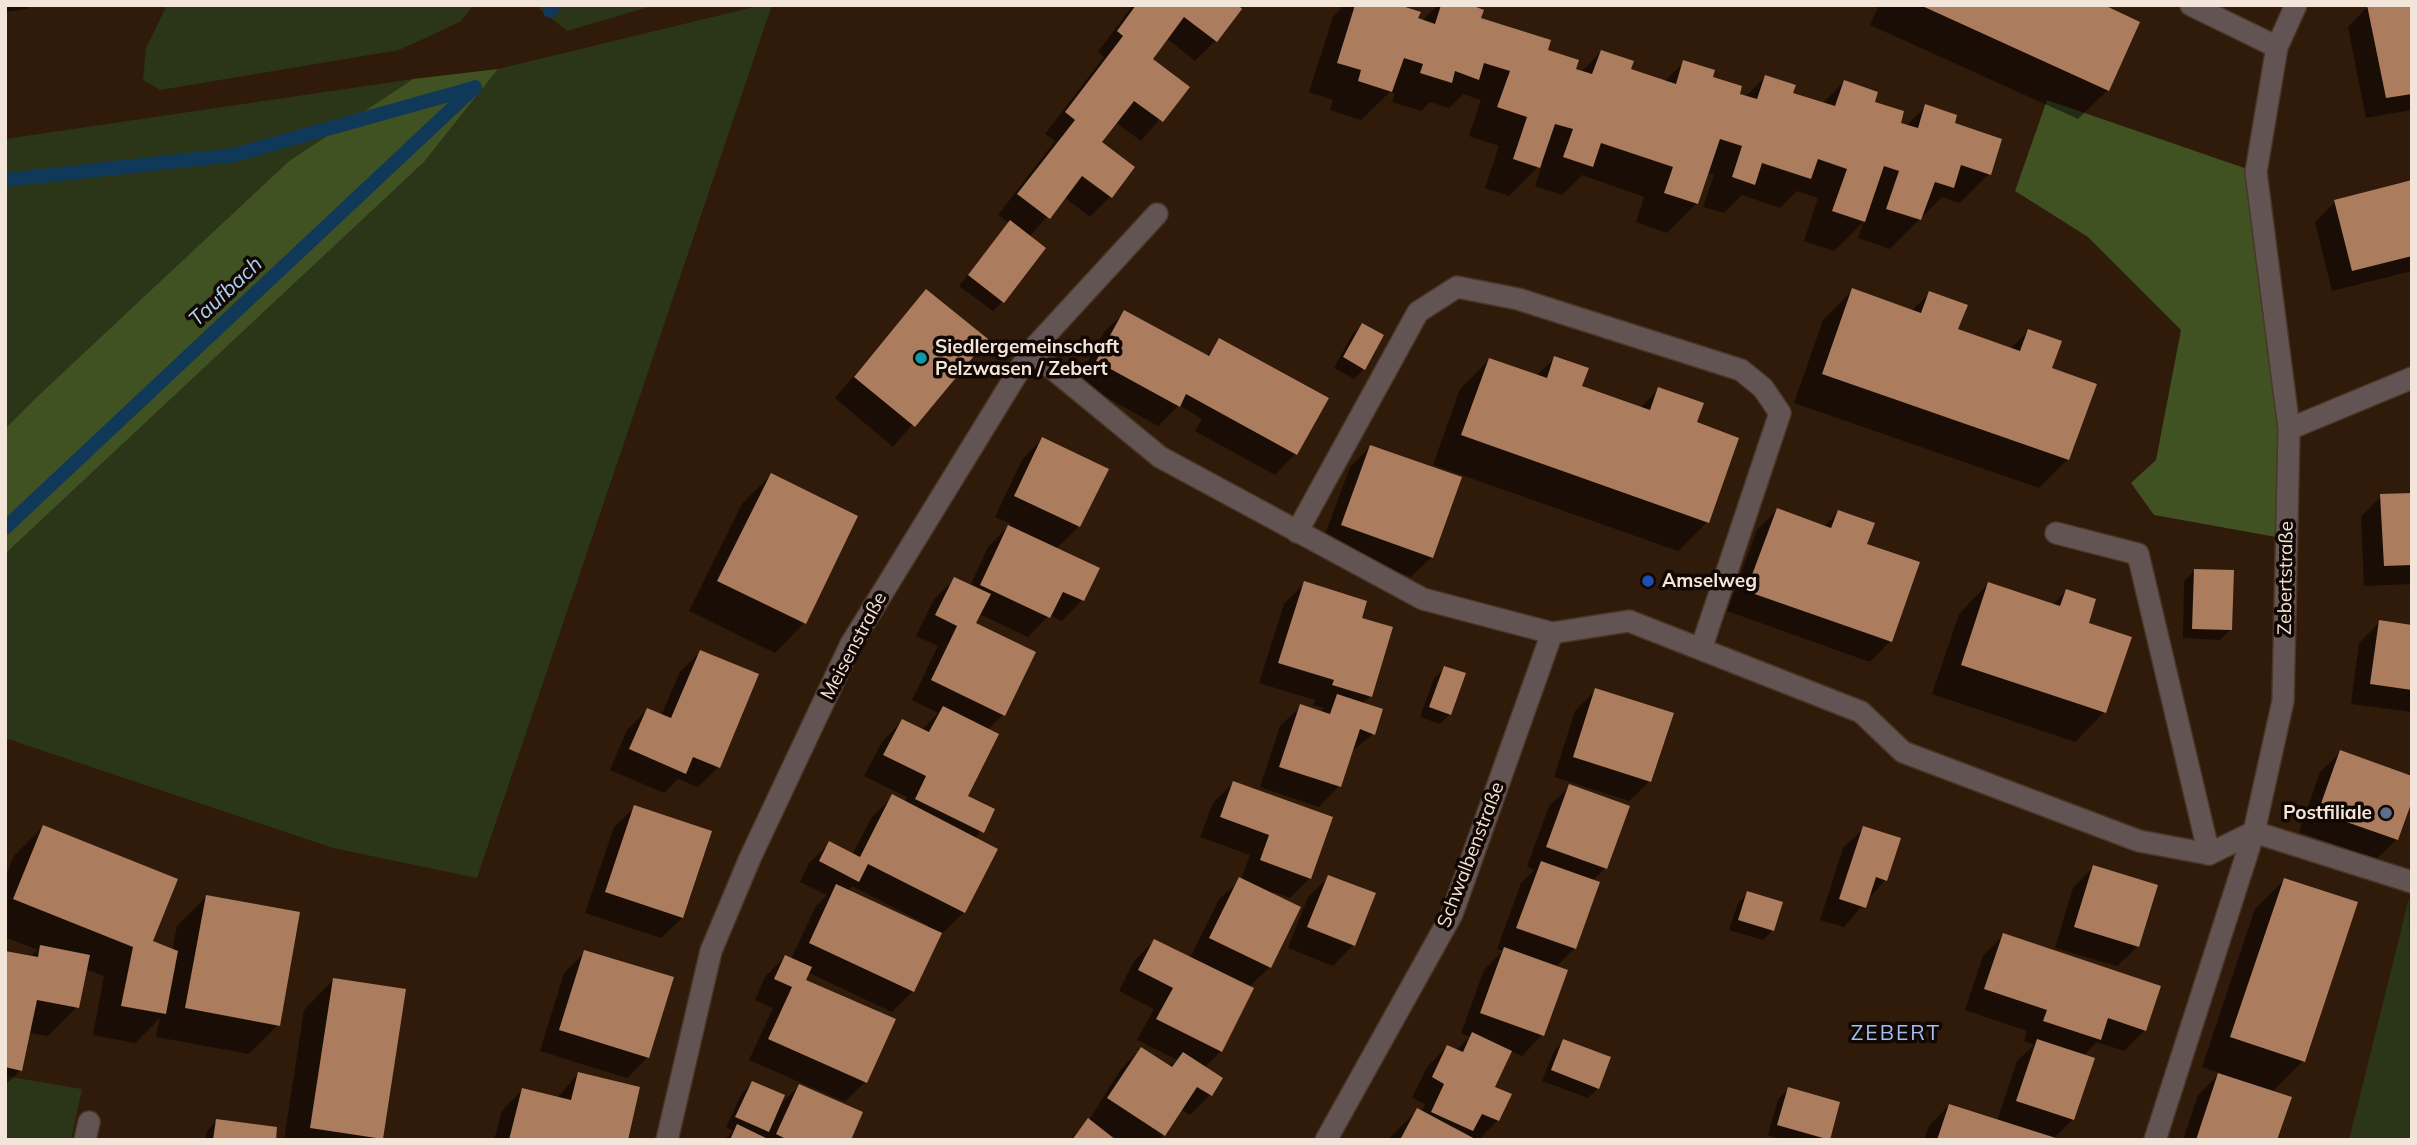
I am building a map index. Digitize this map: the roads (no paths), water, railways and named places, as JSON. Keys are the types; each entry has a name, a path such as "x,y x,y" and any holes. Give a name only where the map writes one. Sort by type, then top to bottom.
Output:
{"street":[{"path":"2192,5 2277,47"},
{"name":"Zebertstraße","path":"2155,1140 2254,832 2283,701 2289,429 2256,173 2277,47 2296,5"},
{"name":"Meisenstraße","path":"667,1140 711,951 750,858 851,644 1031,351 1157,214"},
{"path":"1297,532 1418,312 1457,287 1518,299 1741,370 1763,388 1780,413 1701,649"},
{"path":"1031,351 1160,457 1423,598 1552,633 1629,621 1861,712 1903,752 2139,841 2209,853 2254,832 2412,882"},
{"path":"2289,429 2412,377"},
{"path":"2056,533 2138,554 2209,853"},
{"name":"Schwalbenstraße","path":"1326,1140 1452,914 1552,633"}],"waterway":[{"name":"Taufbach","path":"550,11 554,5"},
{"name":"Taufbach","path":"5,528 475,87"},
{"path":"5,180 234,155 470,89"}],"place":[{"name":"Siedlergemeinschaft Pelzwasen / Zebert","path":"921,358"},
{"name":"Amselweg","path":"1648,581"},
{"name":"Postfiliale","path":"2386,813"}],"district":[{"name":"ZEBERT","path":"1896,1034"}]}
